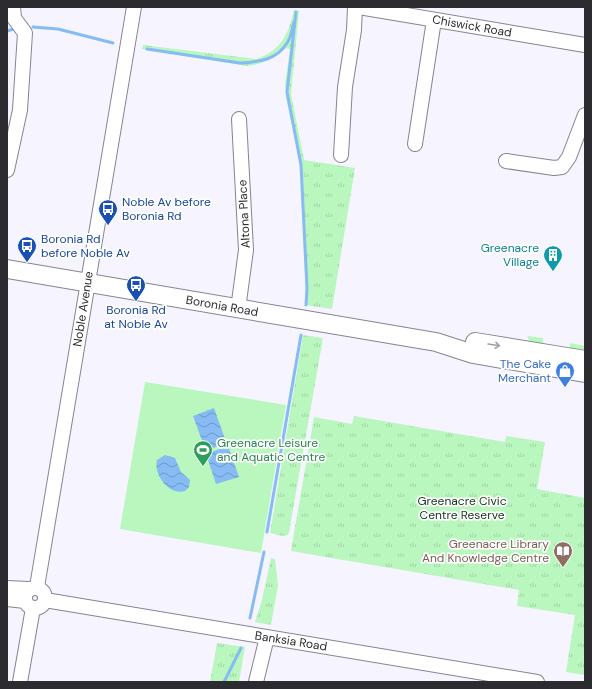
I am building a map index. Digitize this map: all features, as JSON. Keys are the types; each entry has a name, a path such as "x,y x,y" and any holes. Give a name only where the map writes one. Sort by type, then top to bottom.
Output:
{"main road":[{"name":"Boronia Road","path":"7,270 436,342 473,354 585,373"},
{"name":"Boronia Road","path":"436,342 475,342 585,360"}],"street":[{"path":"7,170 20,110 24,33 14,18 13,7"},
{"name":"Noble Avenue","path":"20,682 31,596 88,283 134,7"},
{"path":"340,155 344,87 354,30 355,7"},
{"name":"Chiswick Road","path":"359,7 585,45"},
{"path":"415,144 434,20"},
{"path":"506,161 554,168 562,167 569,157 585,115"},
{"name":"Altona Place","path":"238,309 246,250 239,119"},
{"path":"7,588 31,596"},
{"name":"Banksia Road","path":"31,596 44,593 45,600 536,682"},
{"path":"7,599 31,596"},
{"path":"256,682 267,637"}],"green space":[{"path":"294,10 299,11 291,94 304,160 355,168 332,309 305,305 306,295 300,160 286,98 285,84 290,49 285,48 268,60 247,66 142,49 143,45 257,59 272,51 283,40"},
{"path":"303,335 323,338 289,532 288,535 282,536 270,533"},
{"path":"527,336 543,338 543,345 530,342"},
{"path":"570,343 585,346 585,351 570,348"},
{"name":"Greenacre Leisure and Aquatic Centre","path":"145,382 286,405 261,553 120,529"},
{"name":"Greenacre Civic Centre Reserve","path":"354,416 505,442 506,436 545,442 537,489 585,498 585,675 566,672 575,615 517,606 519,590 291,551 314,417 352,424"},
{"path":"271,558 275,559 278,585 271,625 255,622 262,600"},
{"path":"575,571 585,573 585,579 574,578"},
{"path":"217,643 245,647 239,682 210,682"}],"water":[{"path":"214,408 225,439 228,443 204,451 202,447 204,446 193,416"},
{"path":"228,446 239,477 216,484 206,454"},
{"path":"165,455 175,458 181,472 190,480 189,487 185,491 179,492 173,490 164,483 160,477 156,466 157,460"}],"waterway":[{"path":"296,12 287,92 301,165 307,288 306,305"},
{"path":"147,49 240,63 260,61 272,57 283,49 290,39 294,22"},
{"path":"33,27 58,29 113,43"},
{"path":"7,31 14,29"},
{"path":"267,532 301,335"},
{"path":"250,618 264,552"},
{"path":"224,682 241,648"}],"place":[{"name":"Noble Av before Boronia Rd","path":"108,226"},
{"name":"Boronia Rd before Noble Av","path":"27,263"},
{"name":"Greenacre Village","path":"553,272"},
{"name":"Boronia Rd at Noble Av","path":"136,302"},
{"name":"The Cake Merchant","path":"565,388"},
{"name":"Greenacre Leisure and Aquatic Centre","path":"203,467"},
{"name":"Greenacre Library And Knowledge Centre","path":"563,568"}]}
